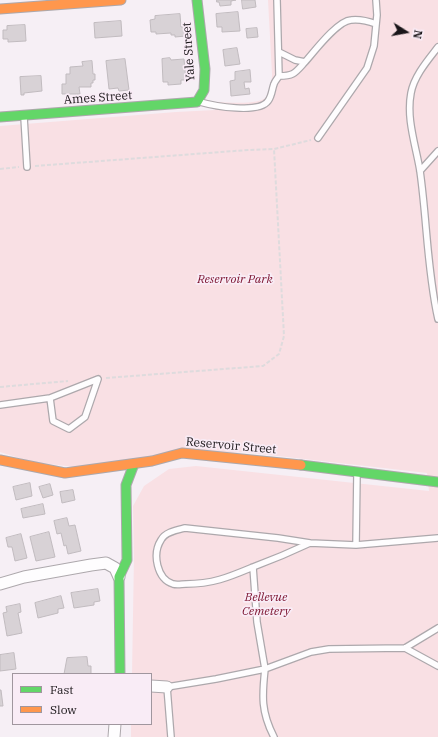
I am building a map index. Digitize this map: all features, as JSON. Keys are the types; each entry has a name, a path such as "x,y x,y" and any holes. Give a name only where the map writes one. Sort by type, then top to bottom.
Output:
{"street":[{"path":"0,9 121,0"},
{"name":"Yale Street","path":"197,0 205,69 204,90 197,102"},
{"name":"Ames Street","path":"0,118 197,102"},
{"name":"Reservoir Street","path":"0,460 65,473 134,464 182,453 256,460 438,482"},
{"path":"119,577 127,560 126,485 134,464"},
{"path":"0,584 46,573 91,565 106,564 115,568 119,577 120,673"},
{"path":"152,686 167,687"},
{"path":"114,737 115,725"}],"lane":[{"path":"197,102 219,107 245,108 263,106 268,101 274,84 279,76 277,0"},
{"path":"318,138 367,68 374,46 377,15 376,0"},
{"path":"279,76 290,76 297,71 339,25 349,19 365,20 376,24"},
{"path":"438,47 419,74 411,92 409,108 420,171 432,292 438,318"},
{"path":"279,52 295,60 305,62"},
{"path":"24,116 27,167"},
{"path":"420,171 438,151"},
{"path":"50,398 53,421 69,429 85,417 98,379"},
{"path":"0,405 50,398 98,379"},
{"path":"356,545 357,472"},
{"path":"310,544 218,581 173,584 162,576 157,562 158,548 161,539 172,531 185,528 278,538 310,544 356,545 438,538"},
{"path":"253,567 257,622 265,669 263,707 267,724 274,737"},
{"path":"405,648 438,628"},
{"path":"171,737 167,687 265,669 311,652 329,649 405,648 438,666"}],"path":[{"path":"0,169 274,149 318,138"},
{"path":"98,379 263,366 279,354 284,336 274,149"},
{"path":"0,387 75,381"}],"green space":[{"name":"Reservoir Park","path":"268,0 438,0 438,737 131,737 131,725 152,725 152,673 132,673 134,556 133,506 144,486 169,469 196,466 429,491 427,473 243,452 75,467 32,462 0,452 0,126 215,110 215,102 251,102 263,99 267,96 272,77"}],"building":[{"path":"217,0 236,0 231,1 231,5 220,6"},
{"path":"242,0 255,0 256,7 243,9"},
{"path":"238,12 240,31 222,32 222,27 217,27 216,14"},
{"path":"180,14 181,27 185,26 186,36 175,37 175,35 171,35 171,33 156,34 156,32 151,32 150,20 155,19 155,16"},
{"path":"121,21 122,36 95,38 94,23"},
{"path":"25,25 26,41 8,42 8,39 3,39 3,30 7,30 7,26"},
{"path":"257,28 258,37 247,38 246,29"},
{"path":"237,48 240,64 225,66 223,50"},
{"path":"170,58 171,60 184,59 186,80 181,80 181,84 168,85 168,82 163,82 162,59"},
{"path":"125,59 129,90 119,91 118,88 109,89 106,61"},
{"path":"92,61 95,80 91,83 91,87 79,87 80,94 62,94 62,84 66,84 66,74 70,74 70,67 83,66 82,62"},
{"path":"250,70 251,82 244,82 245,89 249,88 250,94 231,96 230,81 235,80 235,72"},
{"path":"41,76 42,91 24,93 24,95 21,95 20,77"},
{"path":"30,483 32,496 16,500 13,487"},
{"path":"50,484 53,495 43,498 39,487"},
{"path":"73,490 75,500 62,503 60,492"},
{"path":"43,504 45,514 23,518 21,509"},
{"path":"67,518 69,526 75,525 81,551 68,554 66,545 64,546 61,533 57,534 54,521"},
{"path":"49,532 55,557 36,561 30,537"},
{"path":"21,534 27,558 15,561 12,547 8,547 6,538"},
{"path":"98,589 100,601 94,602 94,605 74,608 71,593"},
{"path":"61,596 64,608 58,609 58,613 38,618 35,603"},
{"path":"20,604 21,612 18,613 22,633 7,636 3,613 7,612 6,607"},
{"path":"14,653 16,669 0,671 0,655"},
{"path":"87,657 88,666 91,666 91,673 64,673 67,658"},
{"path":"1,690 3,706 0,706"}],"traffic: fast":[{"path":"0,117 197,102 204,90 205,69 197,0"},
{"path":"120,673 119,577 127,560 126,485 134,464"},
{"path":"301,465 438,482"}],"traffic: slow":[{"path":"0,9 121,0"},
{"path":"0,460 65,473 152,461 182,453 301,465"}],"park label":[{"name":"Bellevue Cemetery","path":"266,605"}]}
